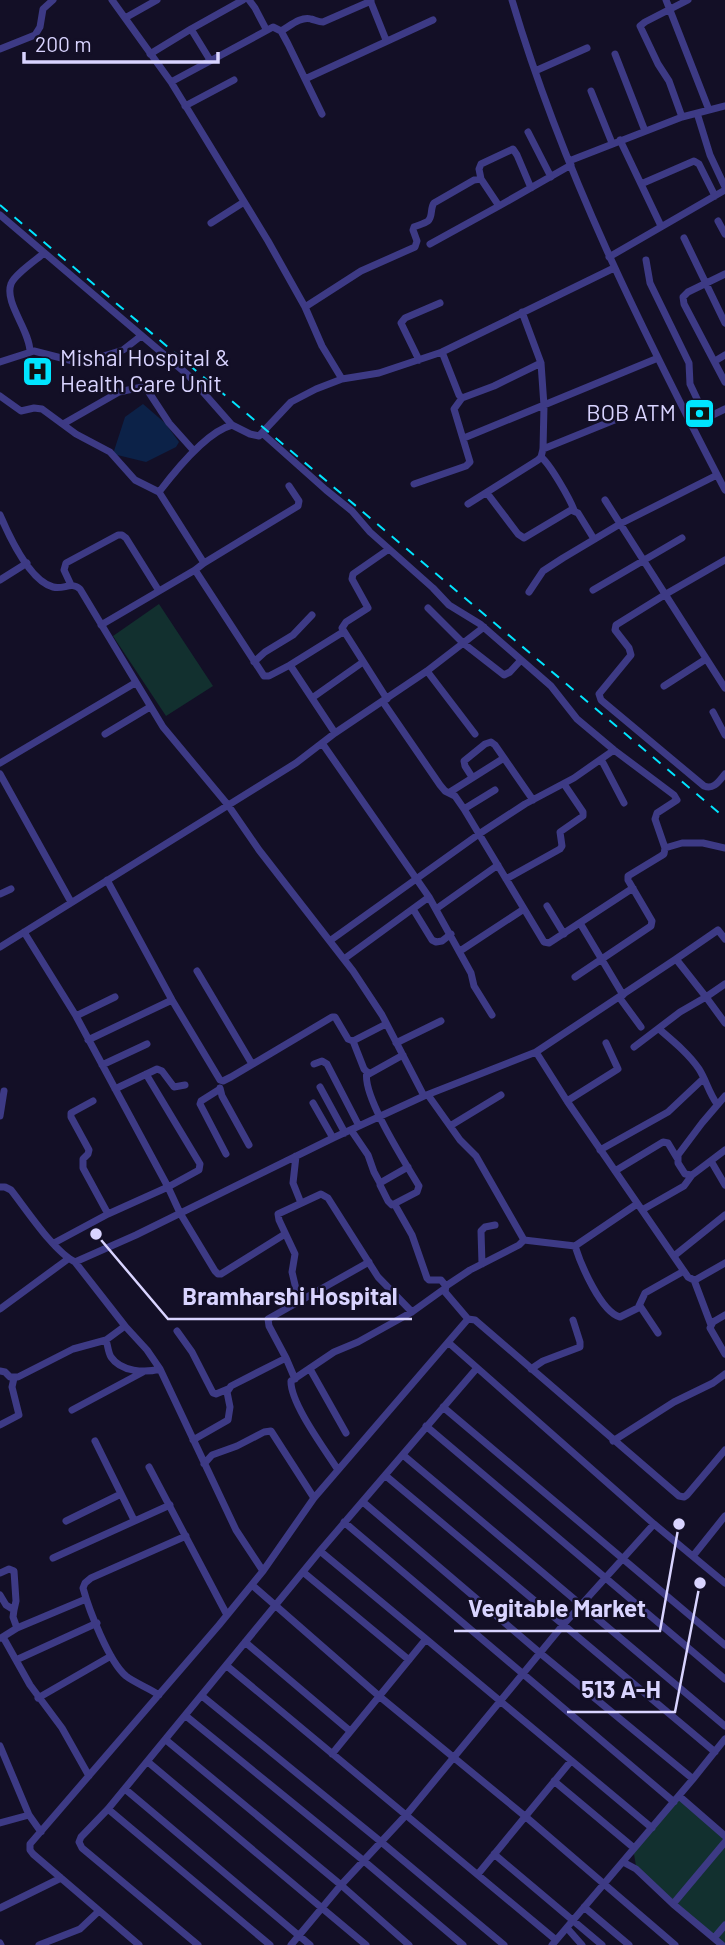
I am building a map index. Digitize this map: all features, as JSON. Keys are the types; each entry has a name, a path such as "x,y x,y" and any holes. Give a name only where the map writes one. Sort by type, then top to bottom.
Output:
{"street":[{"path":"0,49 35,35 40,27 41,12 53,0"},
{"path":"112,0 171,82 244,202 305,307 322,346 342,379"},
{"path":"124,18 157,0"},
{"path":"150,54 243,0"},
{"path":"249,0 266,29"},
{"path":"512,0 535,71 609,257 725,490"},
{"path":"666,0 709,110"},
{"path":"682,117 668,81 640,26 688,0"},
{"path":"281,31 307,18 323,22 371,1 386,40"},
{"path":"305,79 433,20"},
{"path":"171,82 273,27 281,31 322,114"},
{"path":"191,29 210,60"},
{"path":"535,71 587,48"},
{"path":"615,54 645,131"},
{"path":"185,106 234,80"},
{"path":"592,91 612,144"},
{"path":"430,244 551,177 570,163 620,140 682,117 725,106"},
{"path":"609,257 725,188 710,155 697,113"},
{"path":"528,132 551,177"},
{"path":"620,140 661,226"},
{"path":"499,206 481,179 481,164 513,149 531,188"},
{"path":"641,184 697,161 715,196"},
{"path":"305,307 361,271 415,247 417,241 413,230 417,225 429,221 434,202 474,180 481,179"},
{"path":"211,223 244,202"},
{"path":"0,215 193,380 232,425 253,436 259,436 290,402 329,383 379,373 442,352 614,268"},
{"path":"718,221 725,234"},
{"path":"684,238 725,323"},
{"path":"30,352 28,337 12,300 11,286 13,280 44,253"},
{"path":"646,260 650,284 689,363 690,384 706,418"},
{"path":"725,275 683,296 684,304 725,382"},
{"path":"419,360 401,323 405,318 440,303"},
{"path":"522,312 541,363 544,406 542,453 574,510 594,539"},
{"path":"0,362 37,352 84,362 123,351 141,336"},
{"path":"442,352 458,395 462,398"},
{"path":"715,361 725,355"},
{"path":"464,438 658,358"},
{"path":"414,484 468,464 470,459 454,409 462,398 494,387 541,363"},
{"path":"63,424 119,392 142,387 148,391 169,423 194,451"},
{"path":"0,396 21,411 38,407 76,434 107,450 135,481 159,492 204,562"},
{"path":"692,425 725,409"},
{"path":"467,504 487,493 542,453 617,419"},
{"path":"159,492 194,451 222,429 232,425"},
{"path":"261,433 352,511 370,532 453,608 484,627 555,690 577,719 677,797 675,803 656,815 655,823 665,848 664,854 630,874 628,880 652,923 575,977"},
{"path":"529,592 543,571 594,539 718,475"},
{"path":"101,625 298,506 299,501 289,486"},
{"path":"487,493 524,538 567,511 574,510"},
{"path":"605,500 725,688"},
{"path":"0,515 10,538 46,584 55,588 75,585 80,589 150,707 353,971 426,1095 460,1140 476,1156 524,1240"},
{"path":"71,585 64,570 66,563 122,535 159,591"},
{"path":"593,590 682,538"},
{"path":"389,549 353,574 352,579 368,608 343,625 343,632 440,785 456,796 544,943 550,943 633,888"},
{"path":"725,560 614,628 631,655 600,692 599,697 704,786 713,787 725,774"},
{"path":"0,580 27,563"},
{"path":"195,570 266,677 343,632"},
{"path":"428,608 463,643 504,675 521,660"},
{"path":"254,662 293,635 312,615"},
{"path":"0,947 296,763 335,733 427,671 484,627"},
{"path":"664,686 706,659"},
{"path":"312,698 363,662"},
{"path":"290,665 335,733"},
{"path":"427,671 475,734"},
{"path":"0,763 135,682"},
{"path":"105,734 150,707"},
{"path":"713,712 725,735"},
{"path":"322,743 429,897 460,951 474,986 492,1015"},
{"path":"472,777 464,761 485,744 491,743 533,800"},
{"path":"331,940 479,834 564,784 614,750"},
{"path":"450,792 504,758"},
{"path":"601,759 624,803"},
{"path":"0,774 71,902"},
{"path":"506,879 560,849 560,832 583,816 564,784"},
{"path":"464,809 495,790"},
{"path":"665,848 682,843 703,843 725,848"},
{"path":"436,909 498,865"},
{"path":"107,880 222,1085 222,1096 249,1145"},
{"path":"0,894 11,889"},
{"path":"344,959 429,897"},
{"path":"547,906 564,934"},
{"path":"413,909 432,940 439,943 451,934"},
{"path":"460,951 524,909"},
{"path":"580,923 641,1027"},
{"path":"0,1309 71,1260 180,1213 426,1095 536,1052 676,959 725,923"},
{"path":"718,930 725,939"},
{"path":"24,932 76,1016 169,1187 180,1213 218,1274 285,1234"},
{"path":"676,959 725,1023"},
{"path":"197,971 252,1064"},
{"path":"634,1047 680,1012 725,984"},
{"path":"76,1016 115,997"},
{"path":"88,1040 172,1000"},
{"path":"226,1154 200,1104 201,1101 252,1064 335,1017 348,1039 353,1041 367,1072 365,1080 380,1117 419,1190 395,1205"},
{"path":"396,1043 441,1021"},
{"path":"353,1041 386,1024"},
{"path":"659,1029 697,1066 717,1104"},
{"path":"567,1101 618,1069 606,1043"},
{"path":"102,1065 148,1044"},
{"path":"536,1052 688,1277 694,1280 711,1325 711,1332 725,1354"},
{"path":"367,1072 372,1073 403,1055"},
{"path":"314,1064 322,1061 327,1064 359,1126"},
{"path":"115,1089 160,1069 174,1087 185,1085"},
{"path":"54,1243 199,1170 200,1164 146,1074"},
{"path":"600,1150 668,1112 703,1079"},
{"path":"320,1087 348,1131 368,1155 389,1203 395,1205 412,1235 427,1278 441,1280 468,1320 475,1321 679,1496 684,1497 725,1450"},
{"path":"0,1116 4,1091"},
{"path":"450,1126 501,1095"},
{"path":"677,1158 725,1096"},
{"path":"93,1101 74,1110 71,1117 89,1150 89,1154 83,1159 83,1168 108,1214"},
{"path":"313,1103 332,1138"},
{"path":"615,1171 666,1142 685,1174 692,1175"},
{"path":"524,1240 575,1246 640,1207 684,1186 692,1175 725,1150"},
{"path":"296,1156 293,1182 301,1203"},
{"path":"711,1161 725,1185"},
{"path":"380,1182 408,1167"},
{"path":"0,1187 11,1190 160,1369 236,1530 263,1571"},
{"path":"303,1300 296,1289 292,1272 295,1254 278,1214 321,1194 325,1195 383,1283 412,1312"},
{"path":"674,1256 725,1215"},
{"path":"482,1264 481,1231 485,1227 495,1225"},
{"path":"338,1470 297,1404 290,1385 295,1378 334,1352 412,1312 482,1264 524,1240"},
{"path":"575,1246 593,1289 613,1315 620,1317 640,1306 645,1293 684,1271"},
{"path":"295,1378 267,1323 268,1319 369,1262"},
{"path":"694,1280 725,1263"},
{"path":"640,1306 658,1333"},
{"path":"711,1325 725,1315"},
{"path":"139,1945 33,1854 30,1844 227,1615 263,1571 314,1498 468,1320"},
{"path":"531,1369 543,1361 580,1347 573,1320"},
{"path":"14,1378 73,1349 106,1340 125,1326"},
{"path":"177,1331 216,1395 286,1358"},
{"path":"106,1340 113,1359 123,1366 143,1373"},
{"path":"449,1343 725,1583"},
{"path":"198,1945 82,1847 79,1842 81,1837 148,1762 344,1522 477,1368"},
{"path":"72,1410 143,1373 160,1369"},
{"path":"310,1369 346,1433"},
{"path":"0,1371 14,1378"},
{"path":"613,1441 674,1402 713,1383 725,1374"},
{"path":"0,1425 19,1415 12,1387 14,1378"},
{"path":"193,1440 228,1420 228,1389"},
{"path":"443,1407 725,1645"},
{"path":"426,1426 725,1679"},
{"path":"204,1464 212,1455 268,1430 279,1441 314,1498"},
{"path":"95,1441 134,1520"},
{"path":"403,1455 725,1726"},
{"path":"149,1466 227,1615"},
{"path":"386,1476 715,1752"},
{"path":"65,1521 121,1494"},
{"path":"363,1502 693,1779"},
{"path":"52,1558 170,1505"},
{"path":"693,1556 725,1516"},
{"path":"344,1522 523,1674 725,1836"},
{"path":"291,1945 341,1885 407,1814 563,1625 654,1524"},
{"path":"159,1695 125,1675 111,1656 83,1588 90,1578 186,1536"},
{"path":"320,1551 652,1828"},
{"path":"0,1573 9,1569 14,1571 16,1601 13,1617 17,1628"},
{"path":"303,1572 409,1660"},
{"path":"252,1585 379,1696 676,1945"},
{"path":"0,1595 6,1605 14,1610"},
{"path":"86,1599 1,1637 38,1698 62,1728 89,1776"},
{"path":"16,1660 97,1623"},
{"path":"332,1754 426,1639"},
{"path":"244,1642 350,1731"},
{"path":"38,1698 111,1656"},
{"path":"228,1666 478,1874 554,1942 725,1739"},
{"path":"202,1696 504,1945"},
{"path":"186,1716 463,1945"},
{"path":"166,1740 409,1945"},
{"path":"0,1745 29,1815 41,1832"},
{"path":"478,1874 571,1760"},
{"path":"148,1762 366,1945"},
{"path":"554,1781 634,1849"},
{"path":"125,1789 310,1945"},
{"path":"108,1809 270,1945"},
{"path":"0,1823 29,1815"},
{"path":"673,1904 725,1842"},
{"path":"494,1854 570,1924 602,1945"},
{"path":"623,1862 636,1869 722,1945"},
{"path":"0,1908 61,1878"},
{"path":"584,1907 629,1945"},
{"path":"39,1945 52,1943 80,1929 99,1910"},
{"path":"570,1924 582,1945"},
{"path":"714,1938 725,1925"}],"green space":[{"path":"159,604 213,686 166,716 113,636"},
{"path":"679,1796 725,1838 725,1945 636,1866 634,1854 625,1859"}],"water":[{"path":"143,404 165,423 179,442 176,447 146,462 113,454 125,417"}],"railway":[{"path":"0,205 725,818"}],"place":[{"name":"Mishal Hospital & Health Care Unit","path":"37,371"},
{"name":"BOB ATM","path":"699,413"},
{"name":"Bramharshi Hospital","path":"96,1234"},
{"name":"Vegitable Market","path":"679,1524"},
{"name":"513 A-H","path":"700,1583"}]}
